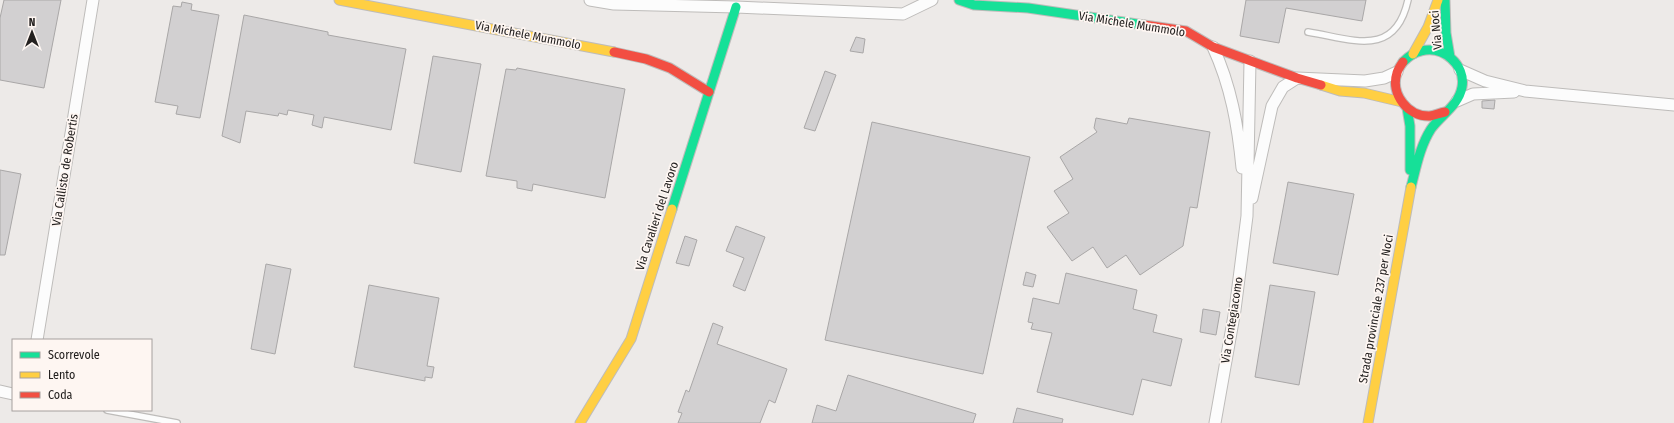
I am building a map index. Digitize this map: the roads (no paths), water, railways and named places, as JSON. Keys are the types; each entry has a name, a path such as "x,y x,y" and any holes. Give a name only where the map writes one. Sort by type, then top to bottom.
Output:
{"street":[{"name":"Via Callisto de Robertis","path":"38,339 93,0"},
{"name":"Via Michele Mummolo","path":"339,0 646,59 670,68 710,92"},
{"path":"590,0 614,4 736,7 903,14 932,0"},
{"name":"Via Michele Mummolo","path":"959,0 974,5 1028,8 1186,31 1213,47 1297,78 1340,91 1364,93 1405,105"},
{"name":"Via Noci","path":"1413,54 1428,27 1438,0"},
{"name":"Via Noci","path":"1445,0 1446,33 1450,57"},
{"name":"Via Cavalieri del Lavoro","path":"580,423 631,339 736,7"},
{"name":"Via Contegiacomo","path":"1213,47 1228,86 1235,113 1247,216"},
{"path":"1525,91 1473,94 1457,101 1445,112 1438,115 1422,116 1405,105 1396,88 1397,72 1401,64 1413,54 1428,49 1440,52 1450,57 1460,70 1485,81 1525,91 1674,105"},
{"name":"Via Contegiacomo","path":"1214,423 1235,310 1247,216 1250,61"},
{"path":"1457,101 1462,86 1460,70"},
{"name":"Via Michele Mummolo","path":"1297,78 1365,81 1384,78 1397,72"},
{"name":"Via Contegiacomo","path":"1247,216 1258,175 1272,106 1283,87 1297,78"},
{"name":"Strada provinciale 237 per Noci","path":"1405,105 1410,126 1411,150 1408,199"},
{"name":"Strada provinciale 237 per Noci","path":"1368,423 1408,199 1422,149 1432,128 1445,112"},
{"path":"0,391 12,394"}],"lane":[{"path":"1308,32 1368,42 1382,39 1395,30 1405,14 1408,0"},
{"path":"112,411 177,423"}]}
